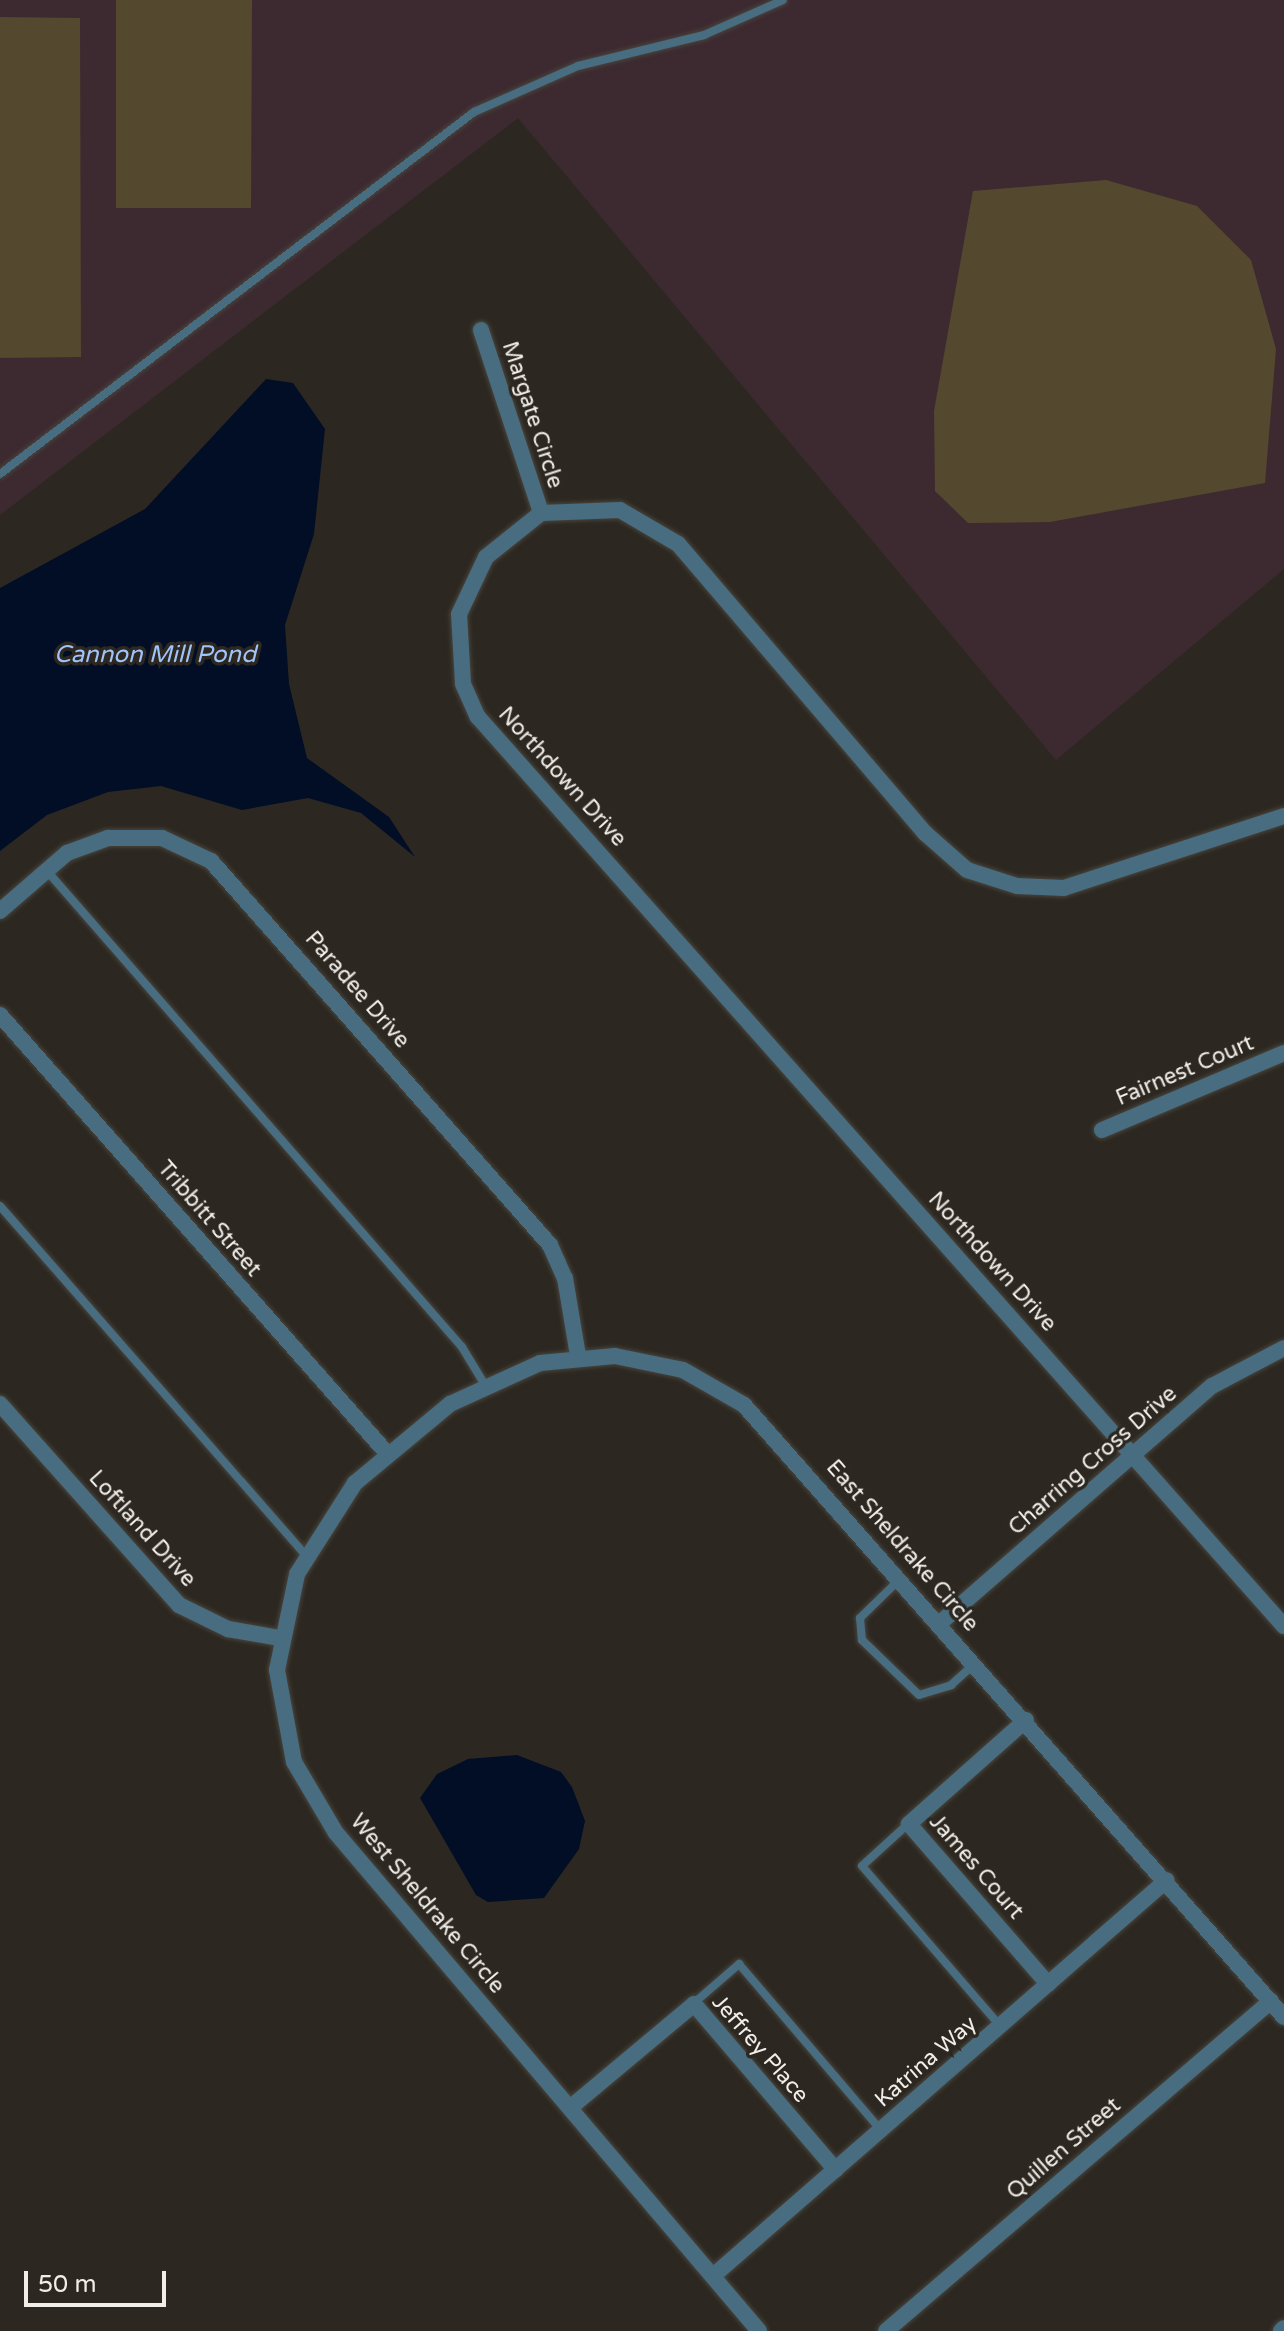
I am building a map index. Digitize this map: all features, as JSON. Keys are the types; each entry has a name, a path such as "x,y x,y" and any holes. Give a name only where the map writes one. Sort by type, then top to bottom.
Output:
{"street":[{"name":"Margate Circle","path":"481,330 541,513"},
{"path":"541,513 596,506 661,529 925,833 991,880 1064,888 1284,816"},
{"name":"Northdown Drive","path":"541,513 496,548 467,587 456,643 463,684 478,717 1284,1626"},
{"name":"Paradee Drive","path":"0,911 45,869 85,845 134,835 189,847 233,880 550,1245 565,1278 578,1356"},
{"name":"Tribbitt Street","path":"0,1015 385,1451"},
{"name":"Fairnest Court","path":"1102,1130 1284,1053"},
{"name":"Charring Cross Drive","path":"940,1623 1212,1386 1284,1348"},
{"name":"East Sheldrake Circle","path":"385,1451 485,1385 578,1356 683,1370 744,1405 975,1662 1284,2017"},
{"name":"Loftland Drive","path":"0,1404 179,1605 228,1629 280,1638"},
{"name":"West Sheldrake Circle","path":"385,1451 305,1555 280,1638 284,1729 319,1810 759,2331"},
{"name":"James Court","path":"1026,1720 909,1824 1048,1984"},
{"name":"Katrina Way","path":"713,2276 1167,1880"},
{"name":"Quillen Street","path":"886,2331 1271,2001"},
{"name":"Jeffrey Place","path":"571,2107 694,2004 836,2170"}],"lane":[{"path":"0,474 474,112 578,66 704,35 783,0"},
{"path":"45,869 462,1347 485,1385"},
{"path":"0,1206 305,1555"},
{"path":"901,1579 860,1618 862,1640 919,1695 951,1685 975,1662"},
{"path":"909,1824 862,1866 1000,2027"},
{"path":"694,2004 739,1964 881,2131"}],"shaded area":[{"path":"0,0 1284,0 1284,569 1056,760 518,118 0,515"},
{"path":"116,0 252,0 251,208 116,208"},
{"path":"0,17 80,18 81,357 0,358"},
{"path":"1106,180 1197,206 1251,260 1276,349 1265,483 1050,522 968,523 935,491 934,411 973,191"}],"water":[{"name":"Cannon Mill Pond","path":"266,379 293,383 325,429 314,534 285,625 289,684 307,758 389,817 415,857 361,813 308,798 242,810 161,786 108,792 47,815 0,851 0,588 145,509"},
{"path":"517,1755 561,1772 572,1787 585,1821 579,1849 544,1898 488,1902 476,1895 420,1798 437,1774 468,1759"}]}
